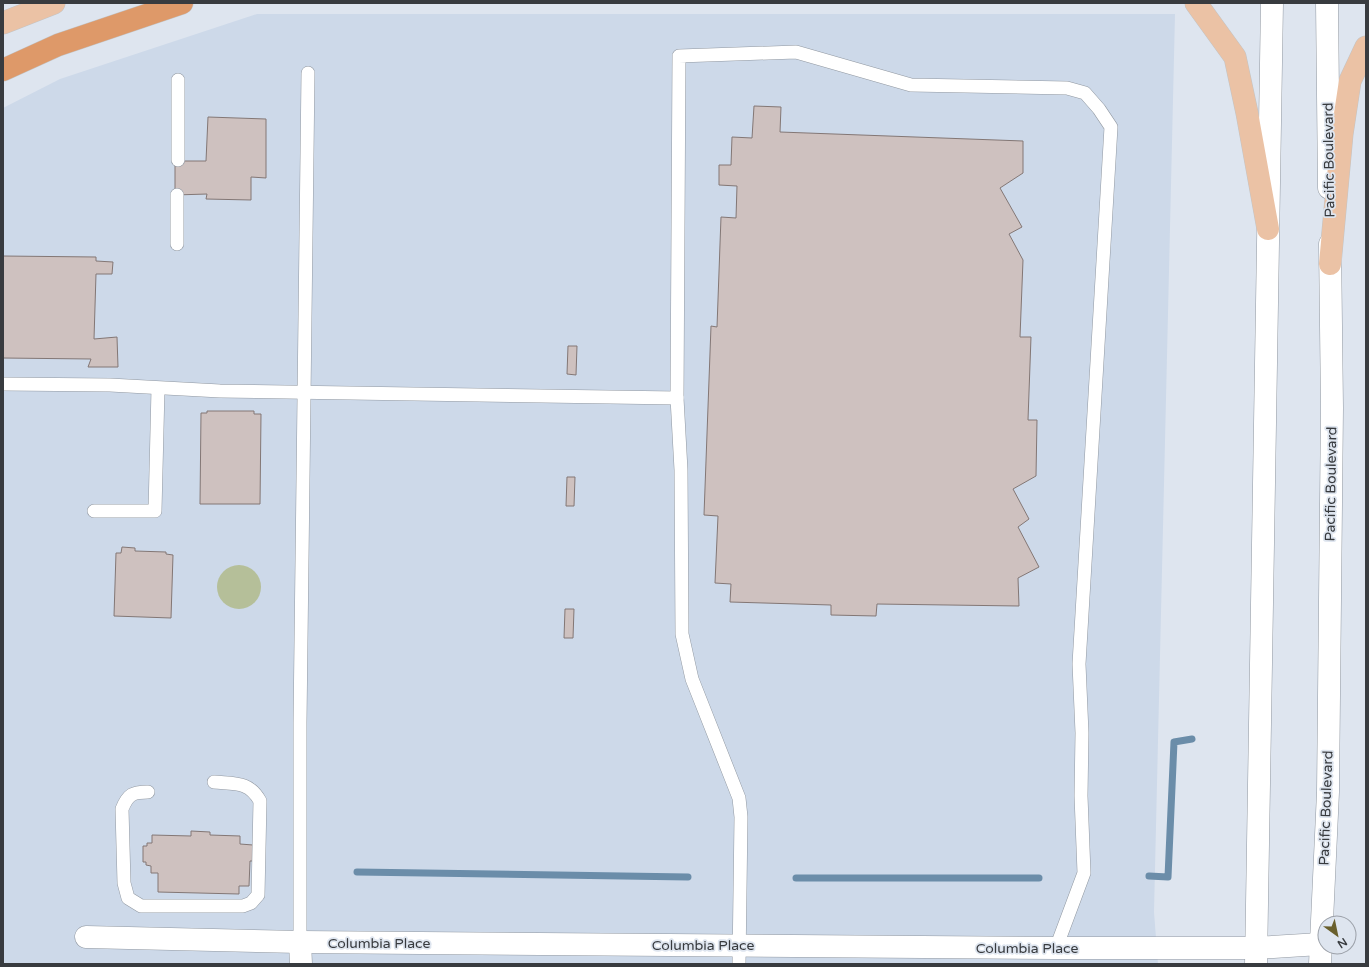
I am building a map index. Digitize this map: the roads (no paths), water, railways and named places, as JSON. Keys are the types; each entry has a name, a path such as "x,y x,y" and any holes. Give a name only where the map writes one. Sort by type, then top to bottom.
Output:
{"highway":[{"path":"3,70 58,45 182,3"}],"main road":[{"path":"3,23 54,3"},
{"path":"1196,3 1235,57 1247,113 1268,229"},
{"path":"1256,956 1272,3"},
{"name":"Pacific Boulevard","path":"1322,915 1328,792 1332,408 1327,3"},
{"path":"1330,264 1342,134 1350,81 1366,47"},
{"name":"Columbia Place","path":"86,937 739,955 1056,948 1256,956 1317,954"},
{"path":"300,942 301,964"}],"lane":[{"path":"739,955 741,818 739,798 692,679 682,634 681,470 677,398 679,56 796,52 910,85 1067,88 1085,93 1099,109 1111,127 1079,664 1082,733 1081,796 1084,873 1056,948"},
{"path":"300,942 300,724 308,73"},
{"path":"178,80 178,160"},
{"path":"177,244 178,195"},
{"path":"3,384 110,385 158,389 677,398"},
{"path":"94,511 155,511 158,389"},
{"path":"148,792 135,792 126,798 122,809 124,883 128,898 141,906 243,906 251,903 258,895 260,801 254,790 244,786 214,782"}],"waterway":[{"path":"1149,876 1168,877 1174,742 1192,739"},
{"path":"357,872 688,877"},
{"path":"796,878 1039,878"}]}
